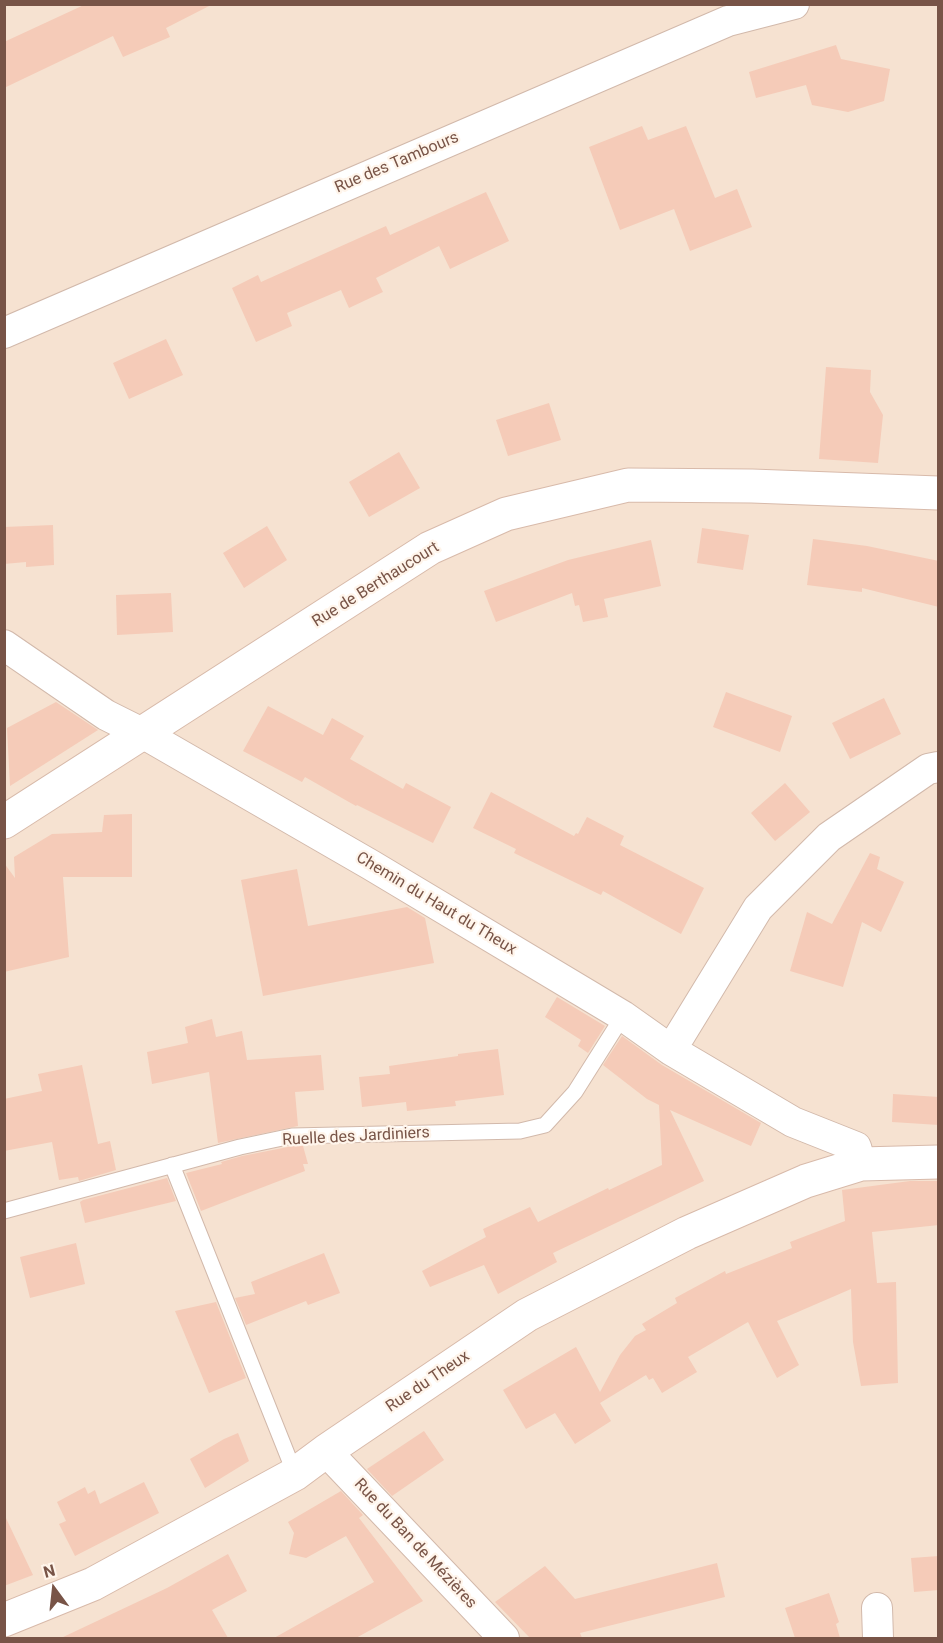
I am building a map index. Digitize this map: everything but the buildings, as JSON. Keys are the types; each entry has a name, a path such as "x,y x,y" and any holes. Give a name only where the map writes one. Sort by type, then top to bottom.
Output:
{"main road":[{"name":"Rue de Berthaucourt","path":"4,822 430,548 506,514 628,485 752,486 939,493"},
{"name":"Rue du Theux","path":"4,1620 93,1584 295,1474 527,1315 687,1233 806,1181 861,1164 939,1162"}],"street":[{"path":"698,34 712,4"},
{"name":"Rue des Tambours","path":"4,333 728,21 782,6"},
{"name":"Chemin du Haut du Theux","path":"4,645 106,715 144,734 381,871 623,1016 671,1050 793,1122 856,1147 861,1164"},
{"path":"671,1050 758,908 829,837 928,769 939,767"},
{"name":"Rue du Ban de Mézières","path":"326,1451 504,1638"},
{"path":"877,1608 878,1638"}],"lane":[{"name":"Ruelle des Jardiniers","path":"4,1210 240,1147 292,1136 520,1131 545,1125 575,1092 623,1016"},
{"path":"172,1165 295,1474"}],"shaded area":[{"path":"5,5 938,5 938,1638 5,1638"}]}
